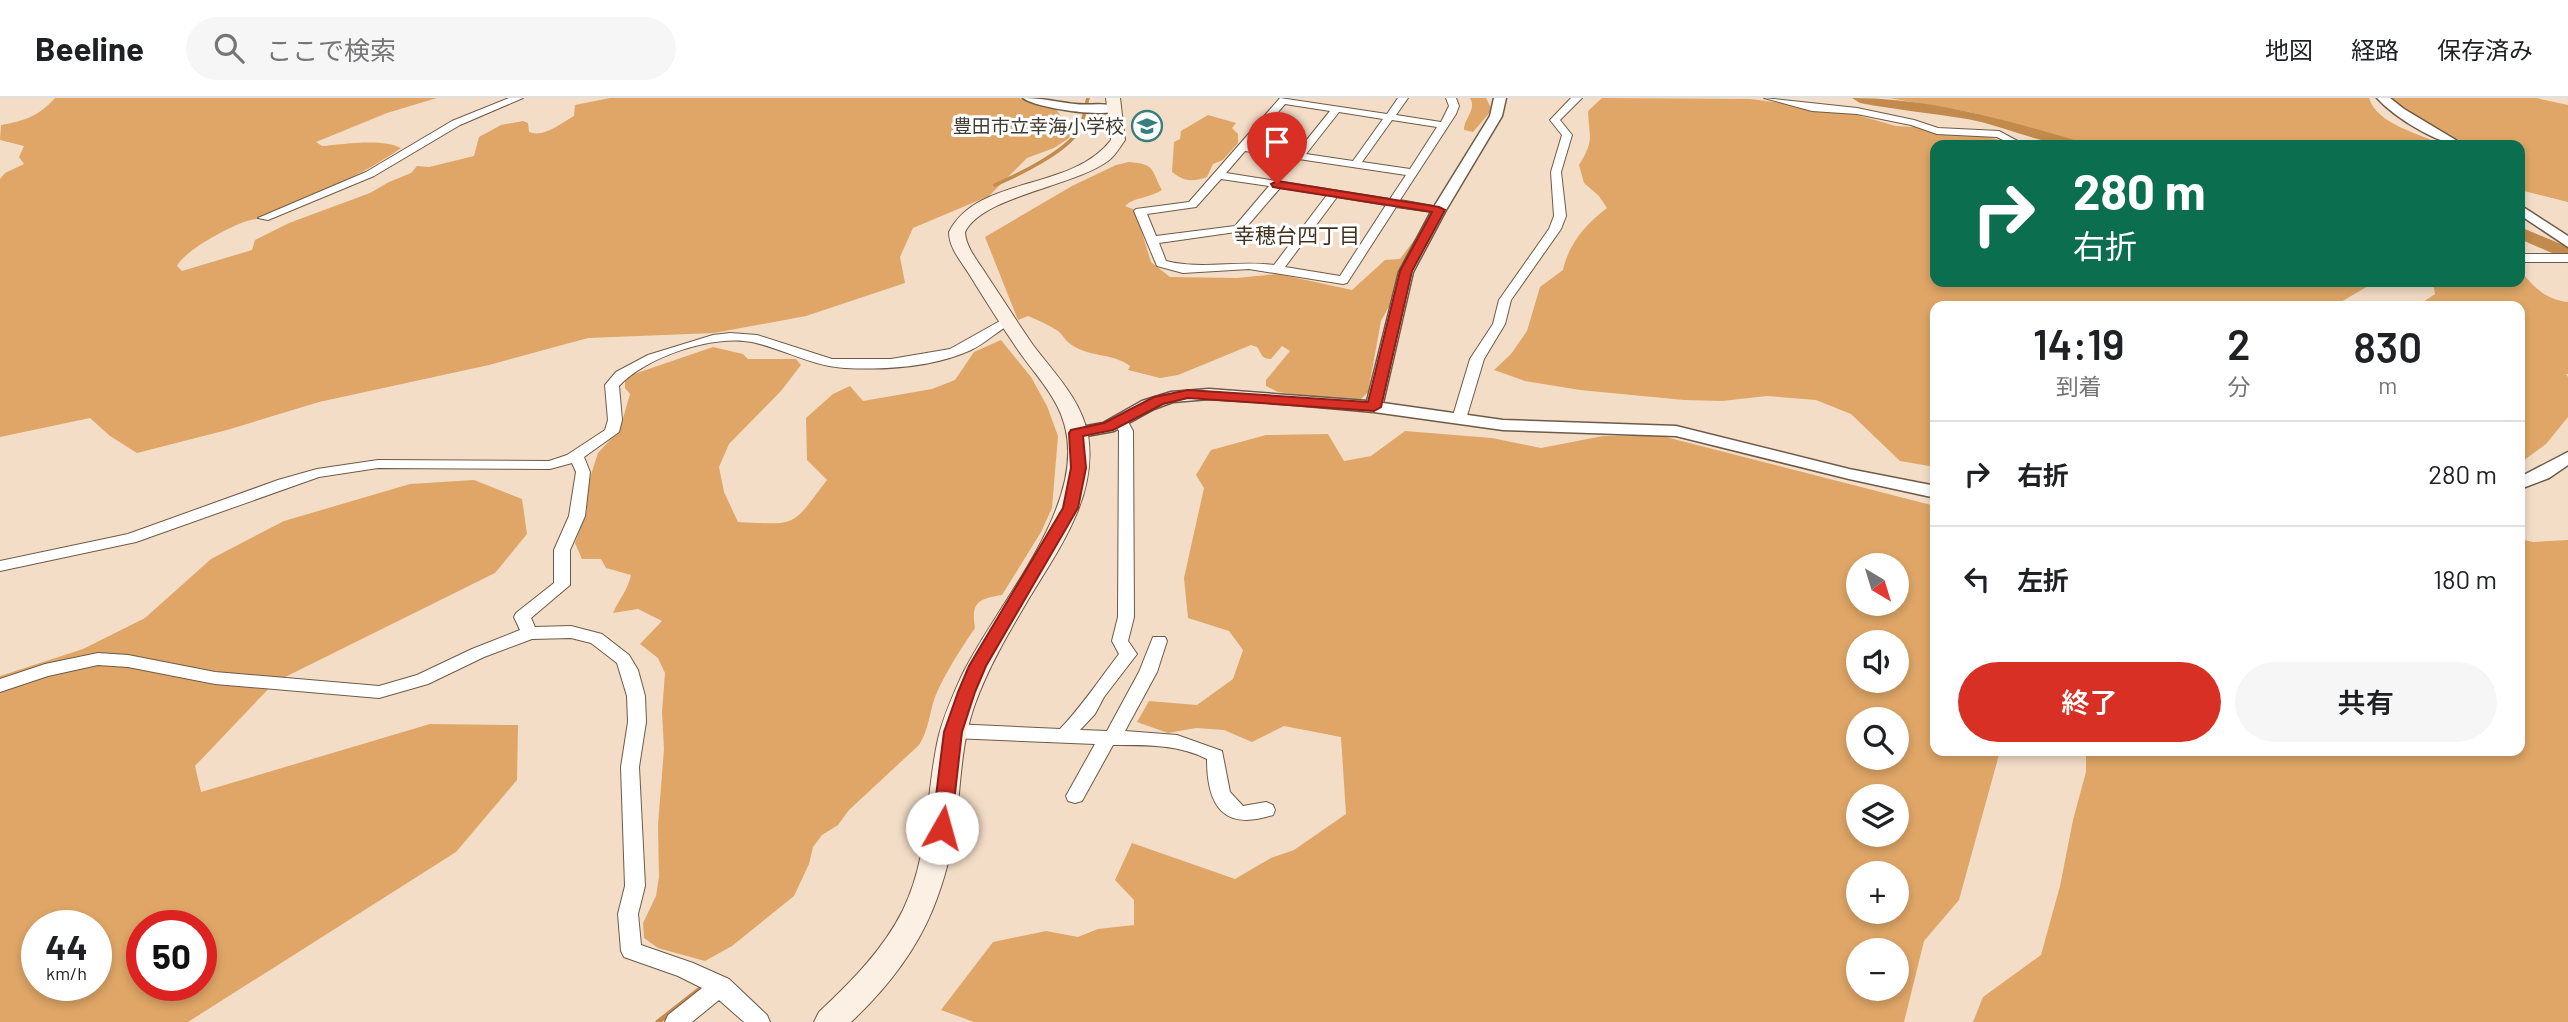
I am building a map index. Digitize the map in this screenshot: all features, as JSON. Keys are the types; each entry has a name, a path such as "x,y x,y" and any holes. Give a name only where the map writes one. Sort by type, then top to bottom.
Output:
{"main road":[{"path":"830,1022 889,962 919,912 942,828 953,732 977,666 1070,508 1079,468 1076,433 1068,404 1007,321 957,241 957,229 961,220 982,207 1083,170 1108,155 1118,140 1108,105"}],"street":[{"path":"264,218 370,174 457,123 518,98"},
{"path":"1029,98 1074,107 1108,105"},
{"path":"1355,165 1403,98"},
{"path":"1444,125 1283,100 1192,205 1140,211 1161,263 1175,268 1223,265 1343,280 1444,125 1454,106 1451,98"},
{"path":"1374,407 1406,271 1496,116 1500,98"},
{"path":"1459,419 1470,390 1477,359 1499,324 1505,300 1555,229 1560,216 1556,172 1567,135 1555,120 1577,98"},
{"path":"1769,98 1812,108 1857,111 1914,123 1937,131 1999,134 2010,140"},
{"path":"2383,98 2400,112 2449,140"},
{"path":"1299,156 1336,110"},
{"path":"1242,147 1412,173"},
{"path":"1219,174 1439,210"},
{"path":"1152,240 1239,229 1277,184"},
{"path":"1277,270 1334,194"},
{"path":"2525,213 2568,243"},
{"path":"2525,258 2568,258"},
{"path":"0,566 131,538 283,483 354,466 438,462 551,465 576,456 612,432 615,420 612,385 632,366 668,352 733,336 746,337 819,362 848,365 910,360 957,351 1007,321"},
{"path":"1076,433 1121,421 1159,400 1188,394 1374,407 1503,425 1676,430 1849,474 1930,491"},
{"path":"1063,737 1089,709 1098,692 1129,654 1120,641 1126,617 1127,517 1126,431 1121,421"},
{"path":"530,633 522,617 562,585 562,550 577,516 583,472 576,456"},
{"path":"2525,481 2543,474 2568,457"},
{"path":"0,686 45,670 98,659 128,661 215,678 379,692 422,680 478,653 530,633 571,632 596,639 613,649 629,670 636,696 637,722 630,767 635,886 628,914 631,951 679,965 721,986 759,1022"},
{"path":"1075,796 1148,672 1159,641"},
{"path":"953,732 1170,740 1206,750 1216,756 1217,785 1221,798 1229,808 1249,814 1265,810"},
{"path":"676,1022 721,986"}],"shaded area":[{"path":"55,98 437,98 387,113 316,142 322,146 374,142 401,148 320,193 217,235 181,260 177,266 182,271 252,250 255,240 289,223 370,193 411,173 417,166 429,167 474,156 479,137 501,125 523,121 528,123 529,132 541,133 574,116 575,105 610,98 1019,98 1055,108 1064,120 1076,119 1069,138 1054,148 1027,158 989,196 913,228 900,257 905,283 806,316 714,333 588,338 489,365 319,402 227,430 137,453 110,436 90,418 0,437 0,179 5,173 24,164 19,157 24,146 0,140 1,125 31,117"},
{"path":"1470,98 1486,98 1492,110 1473,132 1464,130 1472,106"},
{"path":"1602,98 1750,99 1843,111 1896,126 1952,129 2001,140 1930,140 1930,287 2366,287 2343,301 1930,301 1930,466 1900,461 1851,414 1816,400 1767,396 1722,401 1684,400 1580,390 1525,381 1494,370 1511,354 1527,331 1540,287 1563,270 1569,251 1579,235 1607,208 1599,196 1584,183 1579,165 1589,144 1588,111"},
{"path":"1889,98 2369,98 2381,115 2390,122 2430,140 2072,140 1970,112"},
{"path":"2388,98 2536,98 2568,105 2568,202 2525,191 2525,140 2459,140 2436,129"},
{"path":"1208,115 1236,123 1232,128 1238,134 1238,143 1223,160 1213,164 1207,177 1193,180 1181,178 1172,172 1174,142 1180,139 1181,131"},
{"path":"1129,162 1144,164 1152,169 1162,190 1125,206 1135,210 1151,262 1170,277 1237,278 1278,274 1352,290 1385,260 1400,259 1426,224 1434,224 1381,321 1368,392 1357,403 1278,392 1266,386 1266,380 1290,351 1282,346 1271,359 1263,357 1257,347 1251,345 1178,375 1160,378 1128,370 1130,366 1123,362 1076,348 1058,331 1028,316 1018,320 985,237 1072,186 1116,165"},
{"path":"2525,276 2541,292 2568,302 2568,417 2546,444 2525,459 2525,301 2424,301 2435,294 2434,287 2525,287"},
{"path":"1001,340 1031,377 1047,406 1058,436 1052,508 1041,532 1002,595 987,598 975,608 975,628 939,688 919,745 849,810 838,825 822,835 813,847 809,864 794,896 732,946 705,961 658,948 644,938 643,923 656,896 659,877 658,825 664,749 662,712 665,673 658,658 640,644 662,621 638,609 613,613 631,575 606,568 601,559 582,559 575,543 587,510 584,496 598,453 620,429 630,394 625,388 625,380 634,374 713,347 743,354 748,359 796,359 801,365 781,391 729,444 719,467 724,492 738,522 783,522 799,515 827,480 807,460 806,418 833,394 850,386 863,401 932,389 955,380 974,352"},
{"path":"1405,431 1492,438 1541,448 1603,436 1662,436 1930,505 1930,756 1999,756 1959,900 1924,941 1904,1022 974,1022 941,1010 993,942 1046,931 1078,937 1098,929 1134,925 1134,900 1115,880 1132,843 1235,879 1271,858 1294,850 1346,814 1341,737 1284,726 1252,742 1224,730 1196,728 1168,733 1137,722 1149,701 1197,705 1233,679 1243,650 1229,631 1188,618 1184,578 1204,488 1196,475 1211,450 1266,435 1328,434 1344,461 1371,456"},
{"path":"474,480 522,499 527,534 495,573 275,682 195,766 201,792 430,724 518,725 517,780 456,852 188,1022 0,1022 0,676 83,649 145,618 211,559 284,521 410,484"},
{"path":"2525,540 2568,540 2568,1022 1973,1022 1983,997 2041,955 2086,772 2086,756 2525,756"}],"waterway":[{"path":"995,185 1041,162 1073,138 1081,126 1088,98"},
{"path":"1860,98 1916,109 1970,115 2058,140"},
{"path":"2525,234 2568,254"},
{"path":"658,1022 704,986"}],"place":[{"name":"豊田市立幸海小学校","path":"1147,126"}],"district":[{"name":"幸穂台四丁目","path":"1297,236"}],"route":[{"path":"942,828 953,732 966,692 977,666 1024,591 1070,508 1079,468 1076,433 1108,427 1159,400 1188,394 1374,407 1399,292 1406,271 1439,210 1277,184"}]}
